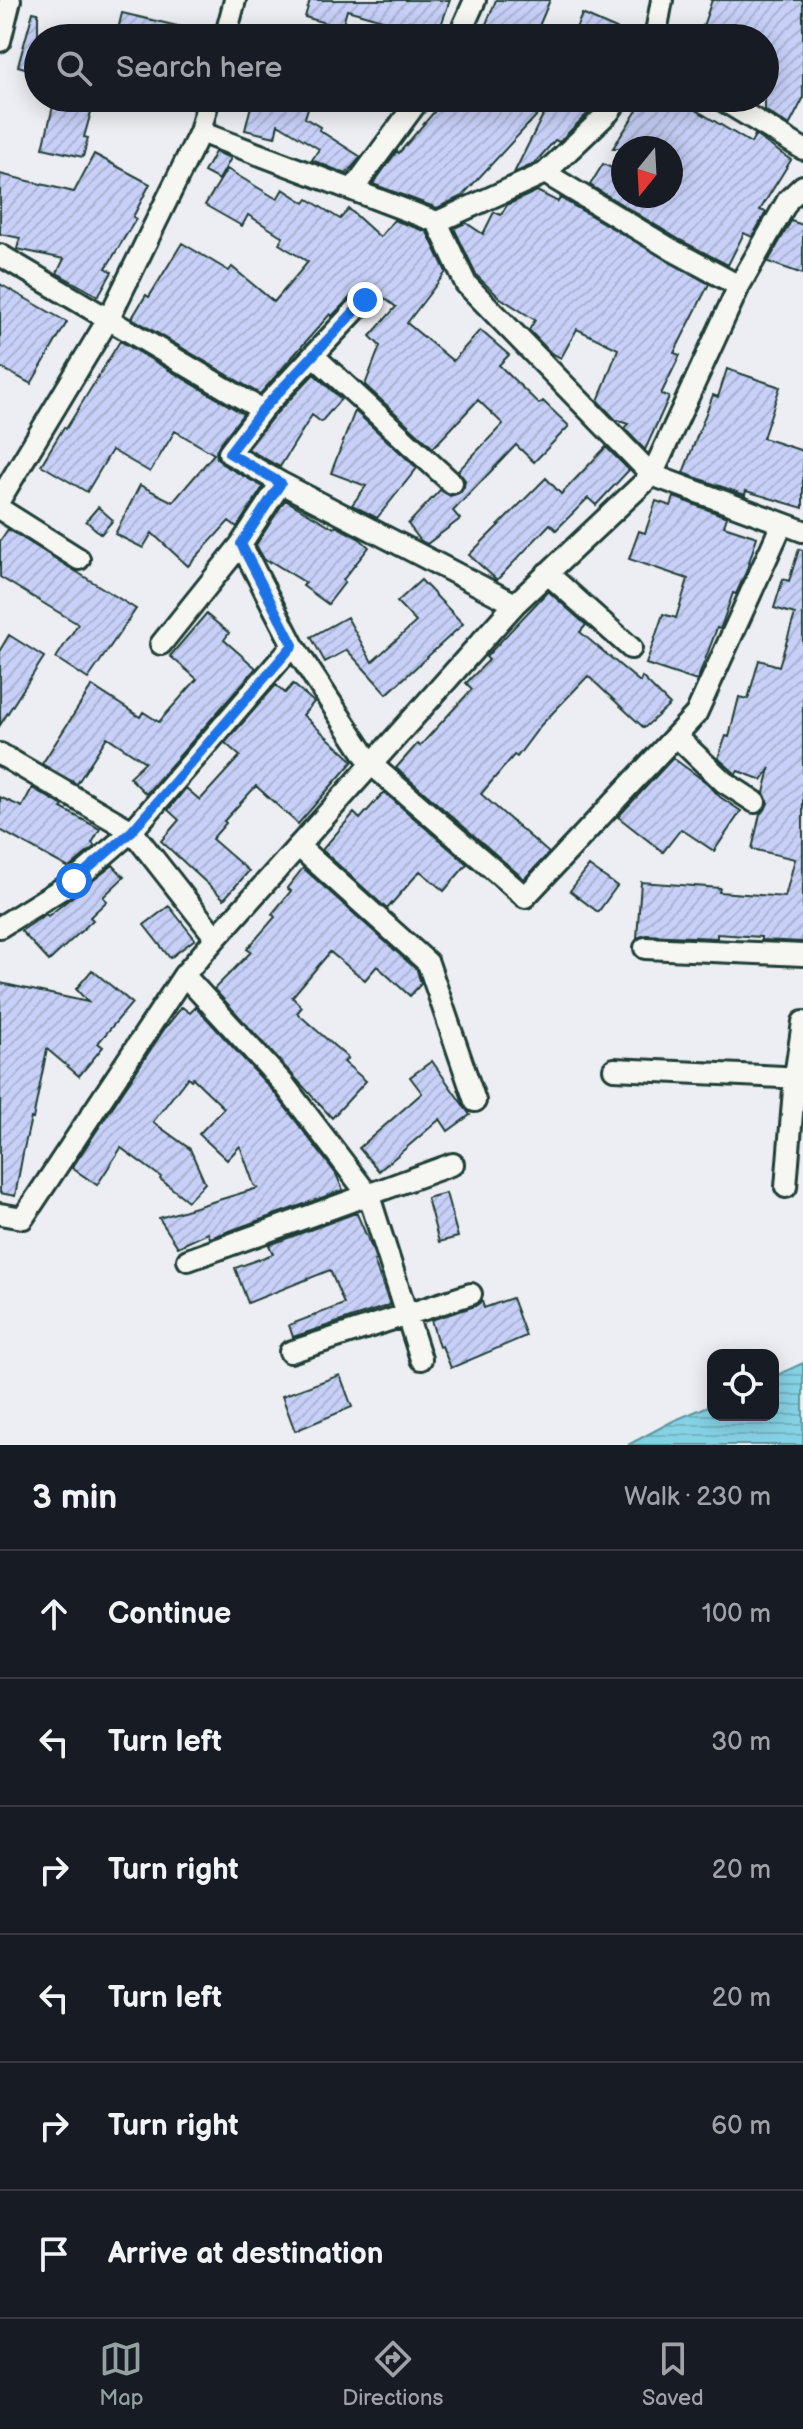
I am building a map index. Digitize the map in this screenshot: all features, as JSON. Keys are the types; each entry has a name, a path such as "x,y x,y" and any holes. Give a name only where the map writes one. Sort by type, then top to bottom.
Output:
{"street":[{"path":"0,41 10,0"},
{"path":"229,24 235,0"},
{"path":"464,24 475,0"},
{"path":"658,24 662,0"},
{"path":"0,499 109,318 200,132 205,112"},
{"path":"353,189 410,112"},
{"path":"437,222 545,173 609,112"},
{"path":"742,112 803,149"},
{"path":"200,132 437,222 466,284 652,475 803,531"},
{"path":"545,173 674,251 739,286"},
{"path":"0,1214 23,1218 184,975 216,938 515,604 652,475 739,286 798,198"},
{"path":"0,255 262,410"},
{"path":"365,300 262,410 229,453 515,604"},
{"path":"314,356 452,483"},
{"path":"161,644 241,544 281,483"},
{"path":"0,509 79,559"},
{"path":"241,544 293,645 371,764 525,897 696,714 782,524"},
{"path":"547,573 631,648"},
{"path":"0,927 74,881 132,831 293,645"},
{"path":"676,736 724,782 755,802"},
{"path":"0,754 132,831 216,938"},
{"path":"298,846 428,963 475,1101"},
{"path":"645,948 803,955"},
{"path":"184,975 283,1083 369,1196 421,1359"},
{"path":"786,1187 803,1022"},
{"path":"614,1069 799,1077"},
{"path":"188,1260 453,1164"},
{"path":"290,1352 471,1294"}],"water":[{"path":"803,1363 803,1445 628,1445 707,1407 707,1421 779,1421 779,1374"}],"building":[{"path":"310,0 450,0 441,24 409,21 408,24 396,24 347,10 343,24 329,24 305,17"},
{"path":"496,0 550,0 540,24 486,24"},
{"path":"712,0 803,0 803,99 789,126 768,112 779,112 779,24 704,24"},
{"path":"33,12 38,13 38,24 30,24"},
{"path":"122,13 169,24 119,24"},
{"path":"582,14 605,24 578,24"},
{"path":"24,44 24,68 18,66"},
{"path":"52,112 91,112 84,137 88,138 83,157 43,148"},
{"path":"250,112 307,112 305,118 320,127 319,130 361,157 346,174 312,160 319,149 278,124 275,137 245,130"},
{"path":"434,112 540,112 462,196 437,208 373,184 397,151 399,153"},
{"path":"544,112 589,112 559,142 555,140 534,164 514,173"},
{"path":"636,112 699,112 751,143 755,135 791,160 760,210 766,212 752,237 744,233 728,265 628,208 683,208 683,136 621,136"},
{"path":"215,152 231,158 219,180 204,172"},
{"path":"94,154 150,184 133,217 136,219 106,268 112,272 98,296 57,273 64,259 17,249 20,238 0,234 0,174 74,192"},
{"path":"603,164 611,168 611,198 590,185"},
{"path":"227,169 277,199 283,189 305,203 308,199 340,219 349,209 380,237 394,220 427,232 446,272 407,323 453,361 480,330 509,355 499,365 539,404 543,401 569,426 534,462 516,445 453,511 460,519 427,544 421,541 408,524 440,490 450,496 461,492 465,480 458,471 503,424 478,400 433,448 365,385 380,346 370,336 396,307 367,285 356,291 332,316 330,314 260,394 132,318 146,295 149,297 182,243 229,271 232,267 274,302 308,262 279,244 283,237 248,215 242,226 205,205"},
{"path":"537,191 558,202 560,198 709,284 674,353 680,355 661,394 669,397 645,450 624,428 628,424 616,420 598,401 618,349 577,329 561,358 551,353 529,330 535,320 499,297 477,276 454,228 466,223 483,234 494,212 501,215 507,205"},
{"path":"791,221 803,225 803,274 768,262"},
{"path":"0,284 67,322 31,384 0,367"},
{"path":"120,341 243,414 219,445 217,458 222,464 263,487 237,527 229,521 188,566 152,533 143,548 115,534 140,485 173,502 214,454 175,431 150,472 112,450 87,492 41,465"},
{"path":"727,369 780,387 763,438 803,451 803,508 746,491 745,495 683,473 713,395 718,397"},
{"path":"314,374 341,399 321,422 312,415 280,467 248,449 272,418"},
{"path":"355,411 417,468 377,518 352,505 366,486 331,473"},
{"path":"606,447 629,470 596,505 588,498 556,530 550,524 497,580 469,555 546,478 561,494"},
{"path":"674,497 727,517 724,526 757,537 746,572 736,594 733,593 720,629 717,628 697,681 646,664 663,614 676,618 688,579 629,559 639,531 645,533 656,501 671,506"},
{"path":"285,500 360,539 369,547 328,604 303,586 306,583 264,559 256,545"},
{"path":"98,507 113,520 101,534 86,521"},
{"path":"8,529 136,609 88,679 56,658 78,624 0,577 0,541"},
{"path":"799,549 803,550 803,942 717,934 717,938 646,935 637,938 641,882 785,897 795,859 752,849 760,814 768,803 764,793 770,768 762,780 738,771 736,774 718,758 726,736 729,737 739,697 748,699 759,660 779,666 795,614 774,608 783,579 789,581"},
{"path":"421,580 463,624 387,694 347,650 325,662 311,637 347,617 372,662 416,622 397,602"},
{"path":"548,591 586,625 580,632 640,682 642,677 670,705 644,728 588,676 481,794 549,853 524,879 396,768 472,689 466,683 489,660 486,657"},
{"path":"206,614 229,633 224,640 256,668 146,794 129,777 145,762 107,737 77,784 42,764 92,686 140,717 143,712 159,722 197,679 170,656"},
{"path":"9,635 44,657 0,725 0,650"},
{"path":"293,684 314,702 303,715 353,761 298,824 256,786 212,839 249,871 224,899 161,841 179,820 168,810 186,788 200,800 240,756 225,743 276,685 285,693"},
{"path":"673,758 741,811 714,851 681,829 663,852 618,817"},
{"path":"32,788 100,829 92,843 95,846 69,868 0,830 0,797 22,807"},
{"path":"384,792 467,864 444,891 420,871 387,909 322,850 354,813 360,819"},
{"path":"113,865 124,877 103,897 107,901 90,917 93,920 49,961 21,931 46,914 48,916"},
{"path":"589,866 617,886 598,912 570,891"},
{"path":"303,868 417,970 421,984 410,996 377,966 365,980 330,952 292,997 302,1007 297,1013 348,1058 344,1062 366,1081 332,1118 214,989 251,952 247,949 275,917 272,914 291,891 287,888"},
{"path":"169,906 195,939 170,958 144,925"},
{"path":"92,970 132,1003 98,1043 103,1047 79,1076 47,1049 15,1196 0,1193 0,983 88,1002 76,989"},
{"path":"182,1007 190,1013 196,1007 273,1091 336,1174 343,1190 210,1238 208,1233 178,1247 159,1218 258,1188 254,1185 240,1146 227,1160 199,1134 224,1108 193,1078 188,1077 153,1122 190,1149 205,1183 188,1201 121,1148 97,1185 72,1168"},
{"path":"432,1061 470,1115 448,1131 440,1119 379,1171 359,1148 422,1093 410,1077"},
{"path":"446,1193 458,1237 439,1242 427,1198"},
{"path":"357,1214 371,1246 390,1305 293,1337 289,1325 344,1304 330,1270 248,1303 235,1268 273,1254 269,1245"},
{"path":"512,1298 526,1336 451,1368 442,1346 439,1347 431,1320 482,1301 484,1308"},
{"path":"340,1375 352,1407 295,1431 282,1396"}],"route":[{"path":"74,881 132,831 293,645 241,544 281,483 229,453 262,410 365,300"}]}
